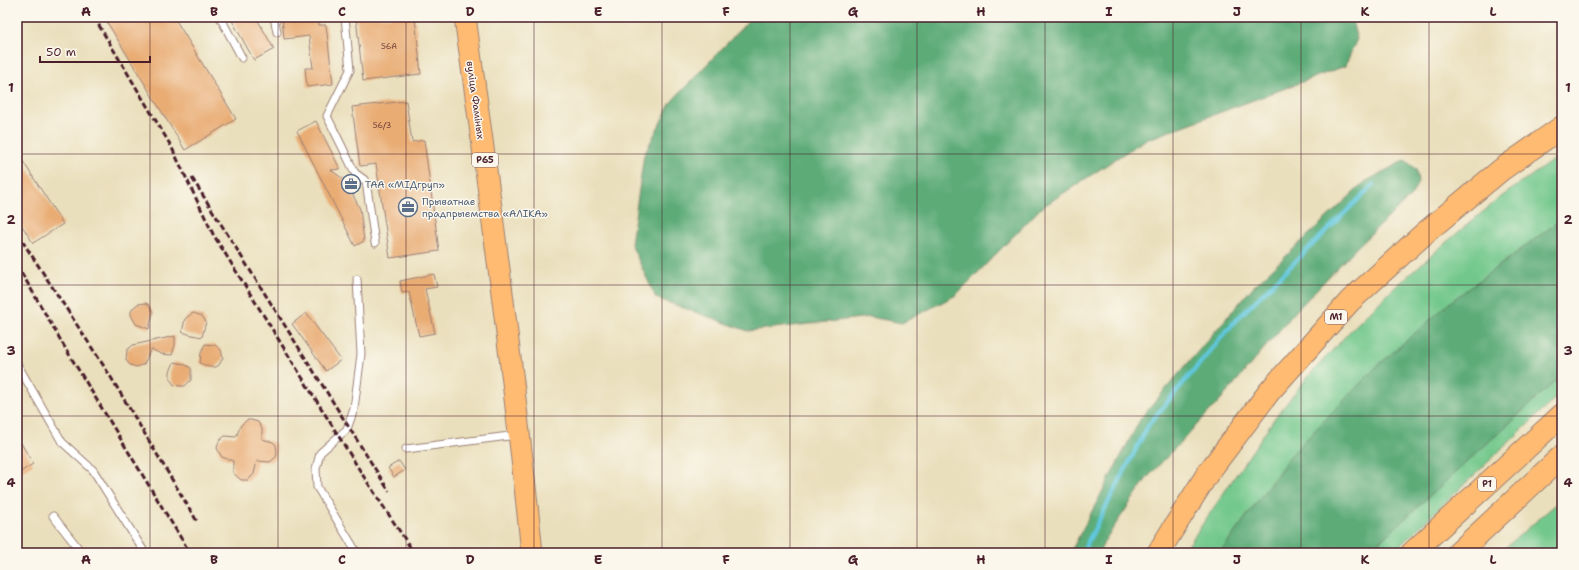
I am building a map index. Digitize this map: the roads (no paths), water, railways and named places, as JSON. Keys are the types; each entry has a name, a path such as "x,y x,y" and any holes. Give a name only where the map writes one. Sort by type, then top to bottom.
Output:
{"highway":[{"name":"М1","path":"1158,553 1208,473 1269,392 1350,301 1426,232 1501,170 1562,127"},
{"name":"Р1","path":"1412,553 1562,415"},
{"path":"1458,553 1562,456"}],"main road":[{"name":"вуліца Фаміных","path":"465,17 504,302 520,434"},
{"name":"Р65","path":"520,434 532,553"}],"lane":[{"path":"220,17 242,58"},
{"path":"274,17 277,32"},
{"path":"345,17 350,70 327,116 355,173 366,181 375,243"},
{"path":"357,279 361,354 354,409 347,429 320,453 316,469 317,487 357,553"},
{"path":"17,364 62,442 93,470 145,553"},
{"path":"406,449 520,434"},
{"path":"53,516 82,553"}],"waterway":[{"path":"1082,553 1149,424 1235,321 1373,185"}],"railway":[{"path":"94,17 171,146 213,234 364,477 414,553"},
{"path":"192,178 389,491"},
{"path":"17,233 109,374 198,523"},
{"path":"17,265 64,346 190,553"}],"place":[{"name":"ТАА «МІДгруп»","path":"351,184"},
{"name":"Прыватнае прадпрыемства «АЛІКА»","path":"408,207"}]}
